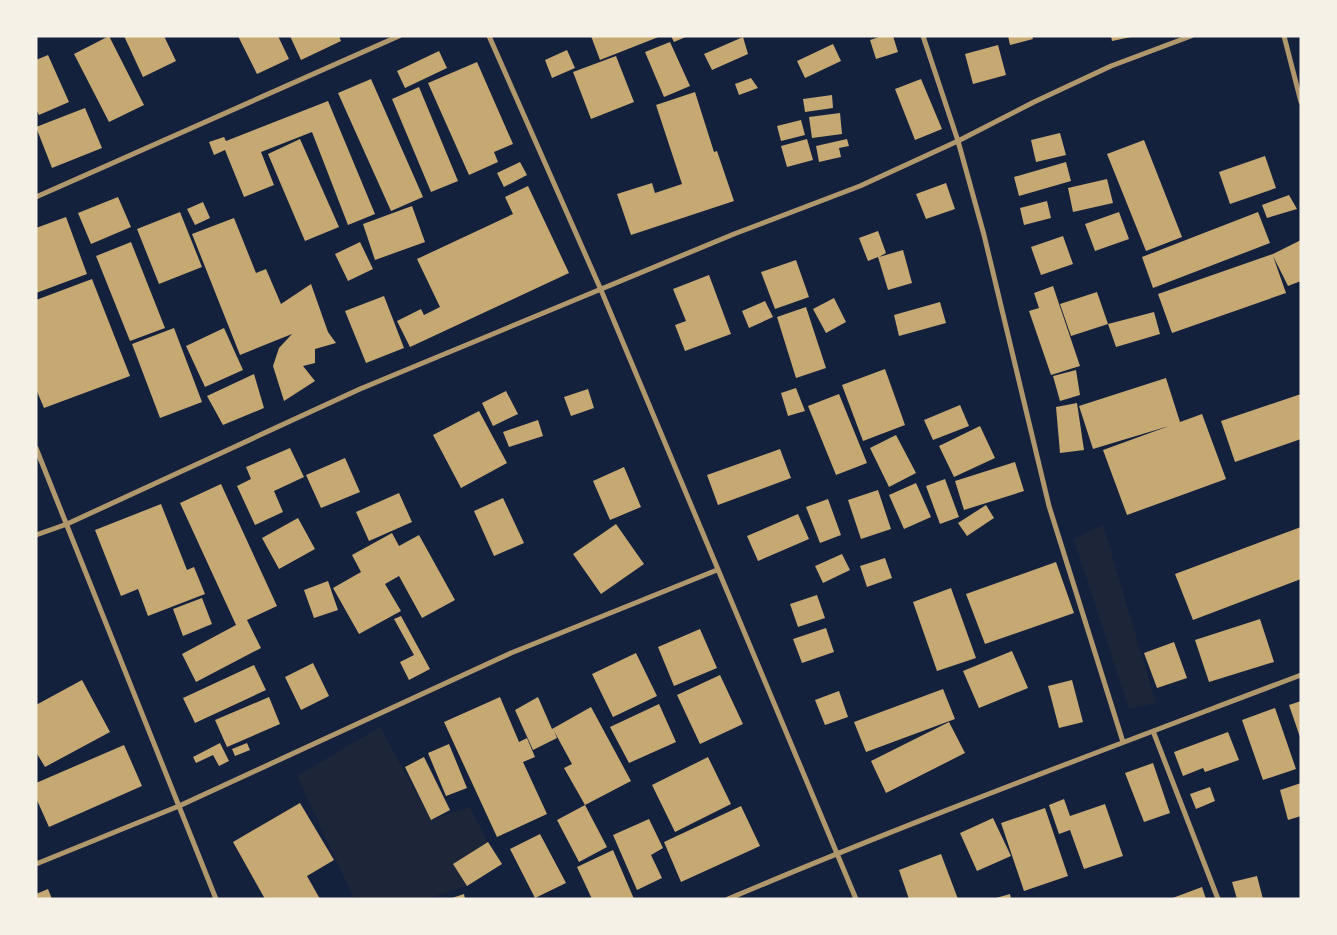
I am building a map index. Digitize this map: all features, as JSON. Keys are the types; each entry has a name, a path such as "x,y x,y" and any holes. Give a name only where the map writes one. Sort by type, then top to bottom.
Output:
{"street":[{"path":"36,197 399,36"},
{"path":"489,36 601,290 856,899"},
{"path":"923,36 958,141 984,235 1049,506 1123,742"},
{"path":"36,535 67,524 360,389 734,234 860,186 958,141 1034,102 1111,66 1191,36"},
{"path":"1284,36 1301,102"},
{"path":"36,448 216,899"},
{"path":"36,864 179,806 511,653 717,570"},
{"path":"728,899 837,853 1301,675"},
{"path":"1153,731 1218,899"}],"shaded area":[{"path":"1103,525 1156,703 1129,709 1074,539"},
{"path":"380,727 431,820 470,807 488,842 453,864 467,886 426,899 354,899 297,776"}],"building":[{"path":"109,36 144,105 109,122 74,54"},
{"path":"124,36 164,36 176,61 143,77"},
{"path":"238,36 278,36 289,59 257,74"},
{"path":"290,36 339,36 341,41 301,60"},
{"path":"591,36 661,36 600,60"},
{"path":"671,36 688,36 674,42"},
{"path":"882,36 893,36 898,52 876,59 870,40"},
{"path":"1008,36 1032,36 1033,39 1010,45"},
{"path":"1111,36 1131,36 1131,37 1112,41"},
{"path":"743,37 748,54 712,70 704,54"},
{"path":"670,42 690,86 664,97 645,52"},
{"path":"833,44 841,61 805,78 797,61"},
{"path":"998,45 1006,75 973,84 965,54"},
{"path":"567,50 575,68 552,78 545,60"},
{"path":"439,51 447,68 405,88 397,71"},
{"path":"48,55 69,102 39,115 36,109 36,60"},
{"path":"616,56 634,102 591,119 573,72"},
{"path":"477,62 513,144 494,152 498,162 469,175 428,83"},
{"path":"751,78 758,88 739,95 735,84"},
{"path":"371,79 423,197 391,211 338,93"},
{"path":"921,79 942,129 915,140 895,89"},
{"path":"419,87 458,181 431,192 392,99"},
{"path":"695,92 714,152 717,151 734,201 631,235 617,194 652,183 655,193 682,184 656,105"},
{"path":"832,95 833,108 805,112 803,99"},
{"path":"328,101 375,214 348,225 312,132 261,152 274,185 244,197 225,150 214,155 209,142 224,137 226,141"},
{"path":"85,108 102,148 52,168 36,127"},
{"path":"840,113 842,134 812,138 809,117"},
{"path":"801,120 805,135 781,141 777,126"},
{"path":"1060,133 1066,155 1036,162 1031,140"},
{"path":"300,139 339,227 305,241 268,154"},
{"path":"807,139 813,160 787,167 781,146"},
{"path":"847,139 849,146 839,148 841,157 819,162 816,146"},
{"path":"1144,140 1182,237 1146,251 1107,154"},
{"path":"1265,156 1276,188 1230,204 1219,172"},
{"path":"520,162 527,175 504,187 497,173"},
{"path":"1066,162 1071,181 1019,196 1014,177"},
{"path":"1107,179 1113,203 1073,212 1068,188"},
{"path":"946,183 955,209 926,219 916,194"},
{"path":"528,186 569,273 410,347 397,321 421,309 424,315 440,307 417,259 513,214 505,197"},
{"path":"1289,195 1297,209 1267,218 1262,205"},
{"path":"118,197 131,227 91,244 78,213"},
{"path":"1047,201 1051,218 1024,225 1020,208"},
{"path":"203,202 210,218 195,225 187,209"},
{"path":"412,206 425,242 375,260 363,224"},
{"path":"180,212 202,267 159,284 137,229"},
{"path":"1119,212 1129,239 1095,251 1085,224"},
{"path":"1258,212 1270,243 1153,288 1142,257"},
{"path":"66,217 87,274 36,293 36,228"},
{"path":"234,218 256,273 266,269 281,304 311,284 328,332 336,343 315,349 315,363 303,366 315,381 284,401 273,366 279,348 292,334 240,355 192,234"},
{"path":"878,231 886,253 879,257 903,250 912,283 888,290 878,257 868,261 859,238"},
{"path":"1063,236 1073,264 1041,275 1031,247"},
{"path":"1301,240 1301,281 1288,286 1273,256 1286,293 1172,333 1158,294 1273,254"},
{"path":"131,242 165,328 130,341 96,256"},
{"path":"360,242 373,269 348,281 335,254"},
{"path":"796,260 809,297 775,309 761,272"},
{"path":"709,275 731,334 685,351 675,325 686,321 673,289"},
{"path":"92,279 130,376 44,408 36,389 36,300"},
{"path":"1053,286 1080,366 1051,375 1029,311 1039,308 1034,293"},
{"path":"1097,292 1108,324 1071,336 1060,304"},
{"path":"384,296 404,348 366,363 345,311"},
{"path":"834,298 846,322 826,333 813,309"},
{"path":"765,301 773,317 749,328 742,311"},
{"path":"940,302 946,323 899,336 894,315"},
{"path":"806,307 826,368 796,378 777,317"},
{"path":"1154,312 1160,334 1116,347 1108,324"},
{"path":"174,328 202,402 160,418 132,344"},
{"path":"224,328 243,370 205,387 186,346"},
{"path":"885,369 905,425 863,441 842,385"},
{"path":"1076,370 1080,395 1060,401 1053,376"},
{"path":"254,374 264,408 223,425 207,396"},
{"path":"1166,378 1180,422 1202,414 1226,479 1127,515 1103,450 1169,426 1093,449 1079,406"},
{"path":"796,388 805,411 788,416 781,393"},
{"path":"588,389 594,408 571,416 564,397"},
{"path":"506,391 518,414 493,426 482,403"},
{"path":"839,394 867,463 836,475 808,406"},
{"path":"1301,394 1301,439 1235,462 1221,421"},
{"path":"1077,403 1084,450 1060,453 1056,407"},
{"path":"960,405 969,426 933,440 924,420"},
{"path":"479,411 507,463 461,488 433,435"},
{"path":"538,420 543,436 509,447 503,432"},
{"path":"980,426 995,458 954,477 939,446"},
{"path":"896,435 916,473 889,487 870,448"},
{"path":"290,448 304,477 274,491 283,512 255,525 237,486 251,479 246,467"},
{"path":"780,449 791,478 718,505 707,475"},
{"path":"345,458 360,492 321,508 306,475"},
{"path":"1015,462 1024,491 964,510 955,481"},
{"path":"624,467 641,507 610,520 593,481"},
{"path":"945,479 959,517 940,524 926,486"},
{"path":"916,483 931,517 904,529 889,495"},
{"path":"221,484 277,606 247,620 261,648 196,682 182,654 236,625 180,503"},
{"path":"878,490 891,529 861,539 848,500"},
{"path":"399,493 412,522 369,541 356,512"},
{"path":"503,498 524,543 494,556 474,511"},
{"path":"828,499 841,535 820,543 806,507"},
{"path":"161,504 187,570 194,567 205,594 148,616 138,589 121,596 95,530"},
{"path":"986,505 994,518 967,536 958,523"},
{"path":"798,514 809,539 758,561 747,536"},
{"path":"298,518 315,549 279,569 262,538"},
{"path":"616,524 644,564 601,594 573,554"},
{"path":"1301,527 1301,579 1193,620 1175,574"},
{"path":"392,533 399,546 419,535 455,600 422,618 399,576 385,584 401,611 359,634 333,588 361,572 352,555"},
{"path":"842,554 850,570 823,583 815,566"},
{"path":"885,558 892,578 867,587 860,566"},
{"path":"1056,562 1074,613 985,644 966,594"},
{"path":"328,581 338,610 314,618 304,590"},
{"path":"951,588 976,658 937,671 913,602"},
{"path":"817,595 825,618 798,627 790,604"},
{"path":"202,598 212,624 183,636 173,609"},
{"path":"401,616 430,669 409,680 400,662 414,655 394,619"},
{"path":"1260,619 1274,662 1209,682 1195,640"},
{"path":"826,628 834,652 802,663 793,639"},
{"path":"700,629 717,668 674,686 658,647"},
{"path":"1174,642 1187,678 1157,688 1144,653"},
{"path":"1012,651 1028,688 979,708 963,671"},
{"path":"636,653 657,696 613,717 592,674"},
{"path":"313,663 329,696 301,710 285,677"},
{"path":"254,665 266,690 195,723 183,698"},
{"path":"720,675 743,724 700,744 677,695"},
{"path":"82,680 110,732 45,767 36,752 36,705"},
{"path":"1072,680 1083,722 1059,728 1048,686"},
{"path":"943,689 955,719 866,752 854,722"},
{"path":"839,691 848,717 825,725 815,700"},
{"path":"269,697 280,724 227,747 215,720"},
{"path":"500,697 519,742 527,738 535,757 523,762 547,814 497,837 444,722"},
{"path":"538,697 552,729 591,707 631,781 585,805 564,768 572,764 554,731 557,738 533,750 515,710"},
{"path":"1301,701 1301,737 1300,737 1289,705"},
{"path":"659,704 676,742 629,763 610,727"},
{"path":"1275,708 1296,769 1263,780 1242,720"},
{"path":"949,722 965,753 886,793 871,761"},
{"path":"1228,732 1239,760 1205,772 1203,768 1183,776 1174,752"},
{"path":"220,743 229,761 219,766 213,755 196,763 193,757"},
{"path":"247,743 250,750 235,756 232,749"},
{"path":"449,744 467,788 446,796 428,753"},
{"path":"124,745 142,786 49,827 36,798 36,783"},
{"path":"424,757 450,810 431,820 405,767"},
{"path":"708,757 731,804 675,832 652,785"},
{"path":"1153,763 1170,813 1144,822 1125,773"},
{"path":"1301,783 1301,816 1288,820 1280,790"},
{"path":"1210,787 1215,801 1196,809 1190,794"},
{"path":"1064,799 1070,816 1105,804 1123,856 1084,869 1070,830 1059,834 1049,805"},
{"path":"300,803 334,860 307,876 320,899 265,899 233,842"},
{"path":"585,805 607,847 579,862 557,820"},
{"path":"741,806 760,846 681,882 664,842"},
{"path":"1045,808 1068,876 1024,891 1001,823"},
{"path":"993,818 1011,856 977,871 960,833"},
{"path":"649,819 663,848 651,855 662,878 637,890 613,835"},
{"path":"540,834 566,883 535,898 510,849"},
{"path":"488,842 502,864 467,886 453,864"},
{"path":"613,850 634,899 592,899 577,867"},
{"path":"941,854 958,899 909,899 899,870"},
{"path":"1257,876 1263,899 1237,899 1232,882"},
{"path":"1202,887 1206,899 1170,899"},
{"path":"48,889 52,899 36,899 36,894"},
{"path":"464,894 465,899 452,899 452,898"},
{"path":"1010,894 1011,899 996,899 996,898"}]}
